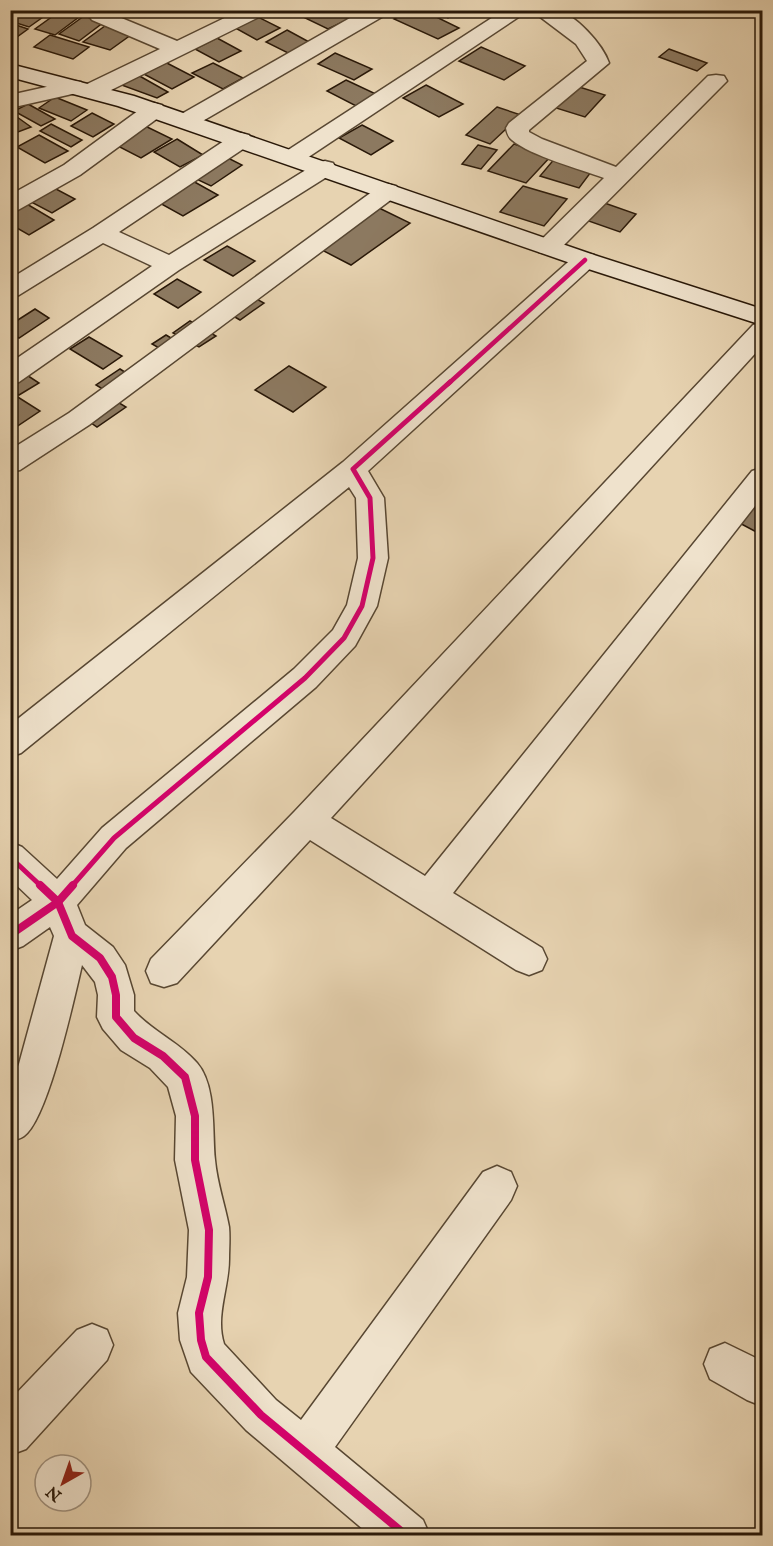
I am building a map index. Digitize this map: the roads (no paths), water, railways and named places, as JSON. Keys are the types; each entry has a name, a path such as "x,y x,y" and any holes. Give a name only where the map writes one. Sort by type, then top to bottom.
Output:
{"street":[{"path":"76,10 106,13 178,49"},
{"path":"10,102 82,89 178,49 258,10"},
{"path":"186,121 380,10"},
{"path":"293,157 519,10"},
{"path":"540,10 565,24 580,37 597,56 598,63 517,128 519,135 534,144 620,176"},
{"path":"10,70 154,110 585,260 762,317"},
{"path":"548,247 716,81"},
{"path":"10,205 72,170 154,110"},
{"path":"10,290 102,233 240,140"},
{"path":"10,376 170,265 325,168"},
{"path":"10,463 79,419 388,190"},
{"path":"102,233 170,265"},
{"path":"10,744 353,469 585,260"},
{"path":"164,971 308,821 762,331"},
{"path":"10,1123 21,1110 38,1064 65,919 114,838 305,678 344,638 362,606 373,558 370,498 353,469"},
{"path":"430,896 762,478"},
{"path":"308,821 529,959"},
{"path":"10,857 100,958 112,977 116,1017 134,1038 163,1056 185,1077 195,1116 195,1160 209,1230 208,1277 200,1313 201,1340 206,1357 261,1415 407,1536"},
{"path":"10,935 65,919"},
{"path":"305,1451 497,1186"},
{"path":"10,1433 92,1345"},
{"path":"725,1364 762,1385"}]}
